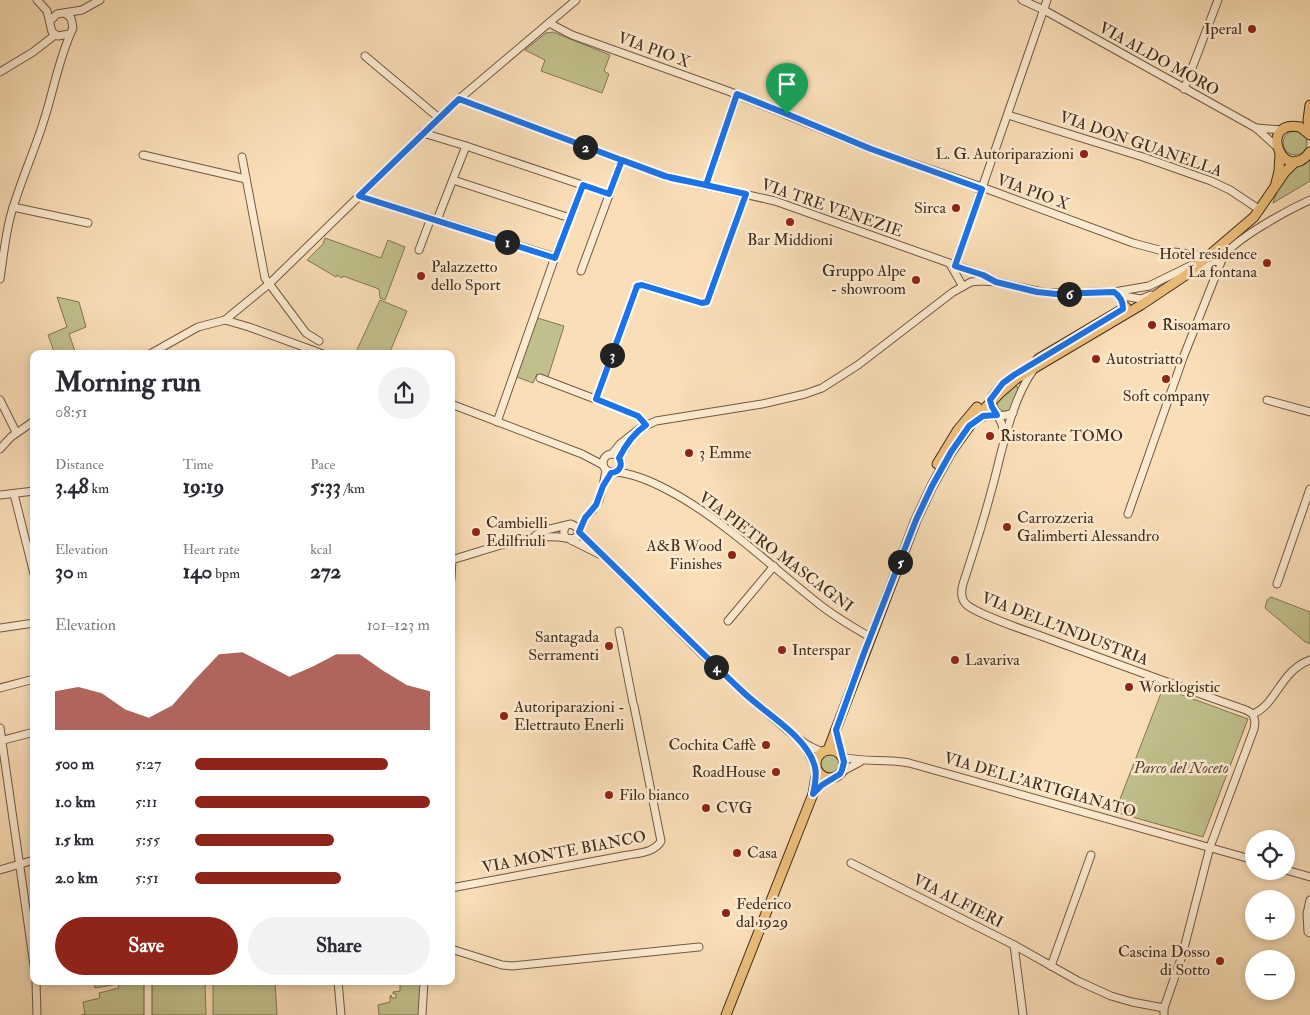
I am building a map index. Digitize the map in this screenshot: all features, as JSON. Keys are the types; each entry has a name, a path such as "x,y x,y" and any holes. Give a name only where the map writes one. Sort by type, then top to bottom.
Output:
{"main road":[{"path":"1275,188 1279,171 1278,138 1286,128 1302,116 1310,105"},
{"path":"1309,134 1310,105"},
{"path":"1286,128 1300,126 1309,134"},
{"path":"1278,150 1287,159 1296,161"},
{"path":"916,520 942,466 969,426 1009,380 1035,368 1181,279 1252,219 1287,170 1296,161 1309,155"},
{"path":"825,751 836,730 930,479 949,442 974,409 1009,380 1140,298 1196,266 1204,256 1222,244"},
{"path":"813,794 836,777 844,766 836,730"},
{"path":"726,1015 813,794 818,755 825,751 834,750 842,758"},
{"path":"816,768 820,775 831,779"}],"street":[{"path":"72,21 82,10 100,0"},
{"path":"157,350 198,327 225,320 269,284 459,99 576,0"},
{"name":"VIA ALDO MORO","path":"1022,0 1044,10 1256,128 1278,150"},
{"path":"964,284 953,265 982,189 1047,0"},
{"path":"1184,89 1218,0"},
{"path":"0,279 7,231 13,207 44,120 68,34 73,28 72,21 63,13 40,2"},
{"path":"40,2 47,11 62,53"},
{"path":"0,72 40,46 53,30 54,15 82,10"},
{"name":"VIA PIO X","path":"549,22 568,33 737,94 871,149 1141,246 1204,256"},
{"path":"53,30 68,34"},
{"path":"365,56 439,118"},
{"path":"706,185 737,94"},
{"name":"VIA TRE VENEZIE","path":"459,99 671,178 775,201 965,268 996,282"},
{"name":"VIA DON GUANELLA","path":"1008,115 1144,157 1224,187 1260,210"},
{"name":"VIA ALDO MORO","path":"1256,128 1286,128"},
{"path":"423,133 609,194"},
{"path":"419,250 453,180 466,146"},
{"path":"143,155 246,179"},
{"path":"242,157 264,272 269,284 306,333 319,341"},
{"path":"581,271 622,160"},
{"path":"453,180 570,218"},
{"path":"497,422 583,185"},
{"path":"596,399 636,288 642,285 702,303 707,302 746,194"},
{"path":"359,196 555,258"},
{"path":"1128,514 1183,358 1219,265 1226,252 1239,242 1310,200"},
{"path":"13,207 88,223"},
{"path":"964,284 981,281 996,282 1047,294 1116,293 1149,286 1196,266 1219,265"},
{"path":"1181,279 1196,266"},
{"path":"1196,266 1209,274 1212,284"},
{"path":"609,470 603,460 620,444 646,425 666,419 771,402 822,388 846,374 964,284 969,277 965,268"},
{"path":"1116,293 1140,298 1147,297 1172,285"},
{"path":"1116,293 1122,301 1123,309"},
{"path":"225,320 249,326 312,350"},
{"path":"1006,436 1021,393 1035,368"},
{"path":"540,378 638,416 646,425"},
{"path":"1006,436 990,402 993,395 1009,380 1021,393"},
{"path":"0,400 16,432"},
{"path":"1267,400 1310,412"},
{"path":"455,406 582,454 609,455"},
{"path":"969,426 983,416 1013,413"},
{"path":"0,449 16,432 30,423"},
{"path":"609,470 620,468 620,460 630,440 639,429"},
{"name":"VIA DELL'INDUSTRIA","path":"1006,436 963,584 962,596 965,603 973,609 1032,633 1253,714"},
{"name":"VIA PIETRO MASCAGNI","path":"582,454 609,470 638,476 666,489 707,513 727,527 825,609 870,637"},
{"name":"VIA PIETRO MASCAGNI","path":"609,455 620,460 638,476"},
{"path":"529,538 550,536 575,539 585,518 596,505 609,470"},
{"path":"1277,584 1310,489"},
{"path":"0,495 30,492"},
{"path":"14,494 30,558"},
{"path":"455,559 529,538 546,530 568,525 585,518"},
{"path":"606,558 569,539 563,530 568,525 575,525 579,532 606,558 666,619 744,693 801,741 812,748 825,751"},
{"path":"728,621 774,566"},
{"path":"0,628 30,624"},
{"name":"VIA MONTE BIANCO","path":"455,887 653,850 658,846 661,841 619,631"},
{"path":"1164,1011 1182,956 1210,847 1254,729 1253,714 1262,708 1294,669 1310,660"},
{"path":"0,688 30,680"},
{"path":"0,728 30,936"},
{"path":"1,741 30,733"},
{"path":"801,741 810,754 816,768"},
{"name":"VIA DELL'ARTIGIANATO","path":"842,758 862,761 887,760 909,763 1245,857"},
{"name":"VIA DELL'ARTIGIANATO","path":"842,770 862,761"},
{"path":"1051,966 1090,854"},
{"path":"0,870 30,861"},
{"name":"VIA ALFIERI","path":"851,863 1014,945 1078,981 1111,996 1164,1011"},
{"path":"1295,873 1310,877"},
{"path":"1310,900 1306,925 1310,933"},
{"path":"1014,945 1023,1015"},
{"path":"455,950 502,965 512,966 699,947"},
{"path":"36,985 37,1015"},
{"path":"148,985 148,1015"},
{"path":"338,985 341,1015"},
{"path":"422,1015 424,985"}],"green space":[{"path":"553,32 610,55 604,71 609,74 602,93 541,71 545,60 525,50 546,33"},
{"path":"1295,131 1304,134 1307,143 1304,152 1295,155 1286,152 1283,143 1286,134"},
{"path":"1310,160 1310,181 1273,203 1278,190 1291,171 1303,162"},
{"path":"325,238 381,258 388,240 405,247 385,300 380,298 379,289 343,276 342,278 337,275 336,277 307,260 323,244"},
{"path":"57,297 79,302 86,327 69,334 75,350 54,350 48,335 67,327"},
{"path":"380,300 407,311 391,350 357,350"},
{"path":"534,317 564,326 548,377 537,374 533,383 514,376"},
{"path":"1017,386 1018,390 1010,411 1002,411 998,407 997,401"},
{"path":"1271,597 1310,612 1310,644 1265,608 1267,600"},
{"name":"Parco del Noceto","path":"1163,688 1248,719 1203,837 1115,812"},
{"path":"830,752 838,756 842,764 838,772 830,776 822,772 818,764 822,756"},
{"path":"95,985 112,985 95,988"},
{"path":"118,985 145,985 145,1015 81,1015 85,1014 83,1002 100,998 99,993 119,988"},
{"path":"151,985 205,985 206,1015 151,1015"},
{"path":"213,985 275,985 277,1015 213,1015"},
{"path":"400,985 421,985 419,1015 379,1015 378,1005 390,1002 391,995 392,998 396,998 396,994 393,994 393,992 400,991"}],"place":[{"name":"Iperal","path":"1252,29"},
{"name":"L. G. Autoriparazioni","path":"1084,154"},
{"name":"Sirca","path":"956,208"},
{"name":"Bar Middioni","path":"790,222"},
{"name":"Hotel residence La fontana","path":"1267,263"},
{"name":"Palazzetto dello Sport","path":"421,276"},
{"name":"Gruppo Alpe - showroom","path":"916,280"},
{"name":"Risoamaro","path":"1152,325"},
{"name":"Autostriatto","path":"1096,359"},
{"name":"Soft company","path":"1166,379"},
{"name":"Ristorante TOMO","path":"990,436"},
{"name":"3 Emme","path":"689,453"},
{"name":"Carrozzeria Galimberti Alessandro","path":"1007,527"},
{"name":"Cambielli Edilfriuli","path":"476,532"},
{"name":"A&B Wood Finishes","path":"732,555"},
{"name":"Santagada Serramenti","path":"609,646"},
{"name":"Interspar","path":"782,650"},
{"name":"Lavariva","path":"955,660"},
{"name":"Worklogistic","path":"1129,687"},
{"name":"Autoriparazioni - Elettrauto Enerli","path":"504,716"},
{"name":"Cochita Caffè","path":"766,745"},
{"name":"RoadHouse","path":"776,772"},
{"name":"Filo bianco","path":"609,795"},
{"name":"CVG","path":"706,808"},
{"name":"Casa","path":"737,853"},
{"name":"Federico dal 1929","path":"726,913"},
{"name":"Cascina Dosso di Sotto","path":"1220,961"}],"route":[{"path":"787,114 737,94 706,185 671,178 622,160 609,194 583,185 555,258 359,196 459,99 622,160 664,176 671,178 746,194 707,302 702,303 642,285 637,286 596,399 638,416 646,425 639,429 630,440 619,458 621,460 619,470 611,473 603,486 596,505 585,518 579,532 750,699 801,741 812,757 817,770 813,794 822,785 840,774 844,766 836,730 916,520 942,466 969,426 983,416 997,415 990,400 1003,383 1052,351 1123,309 1123,306 1119,296 1114,292 1047,294 996,282 989,277 955,266 982,189 871,149 787,114"}]}
